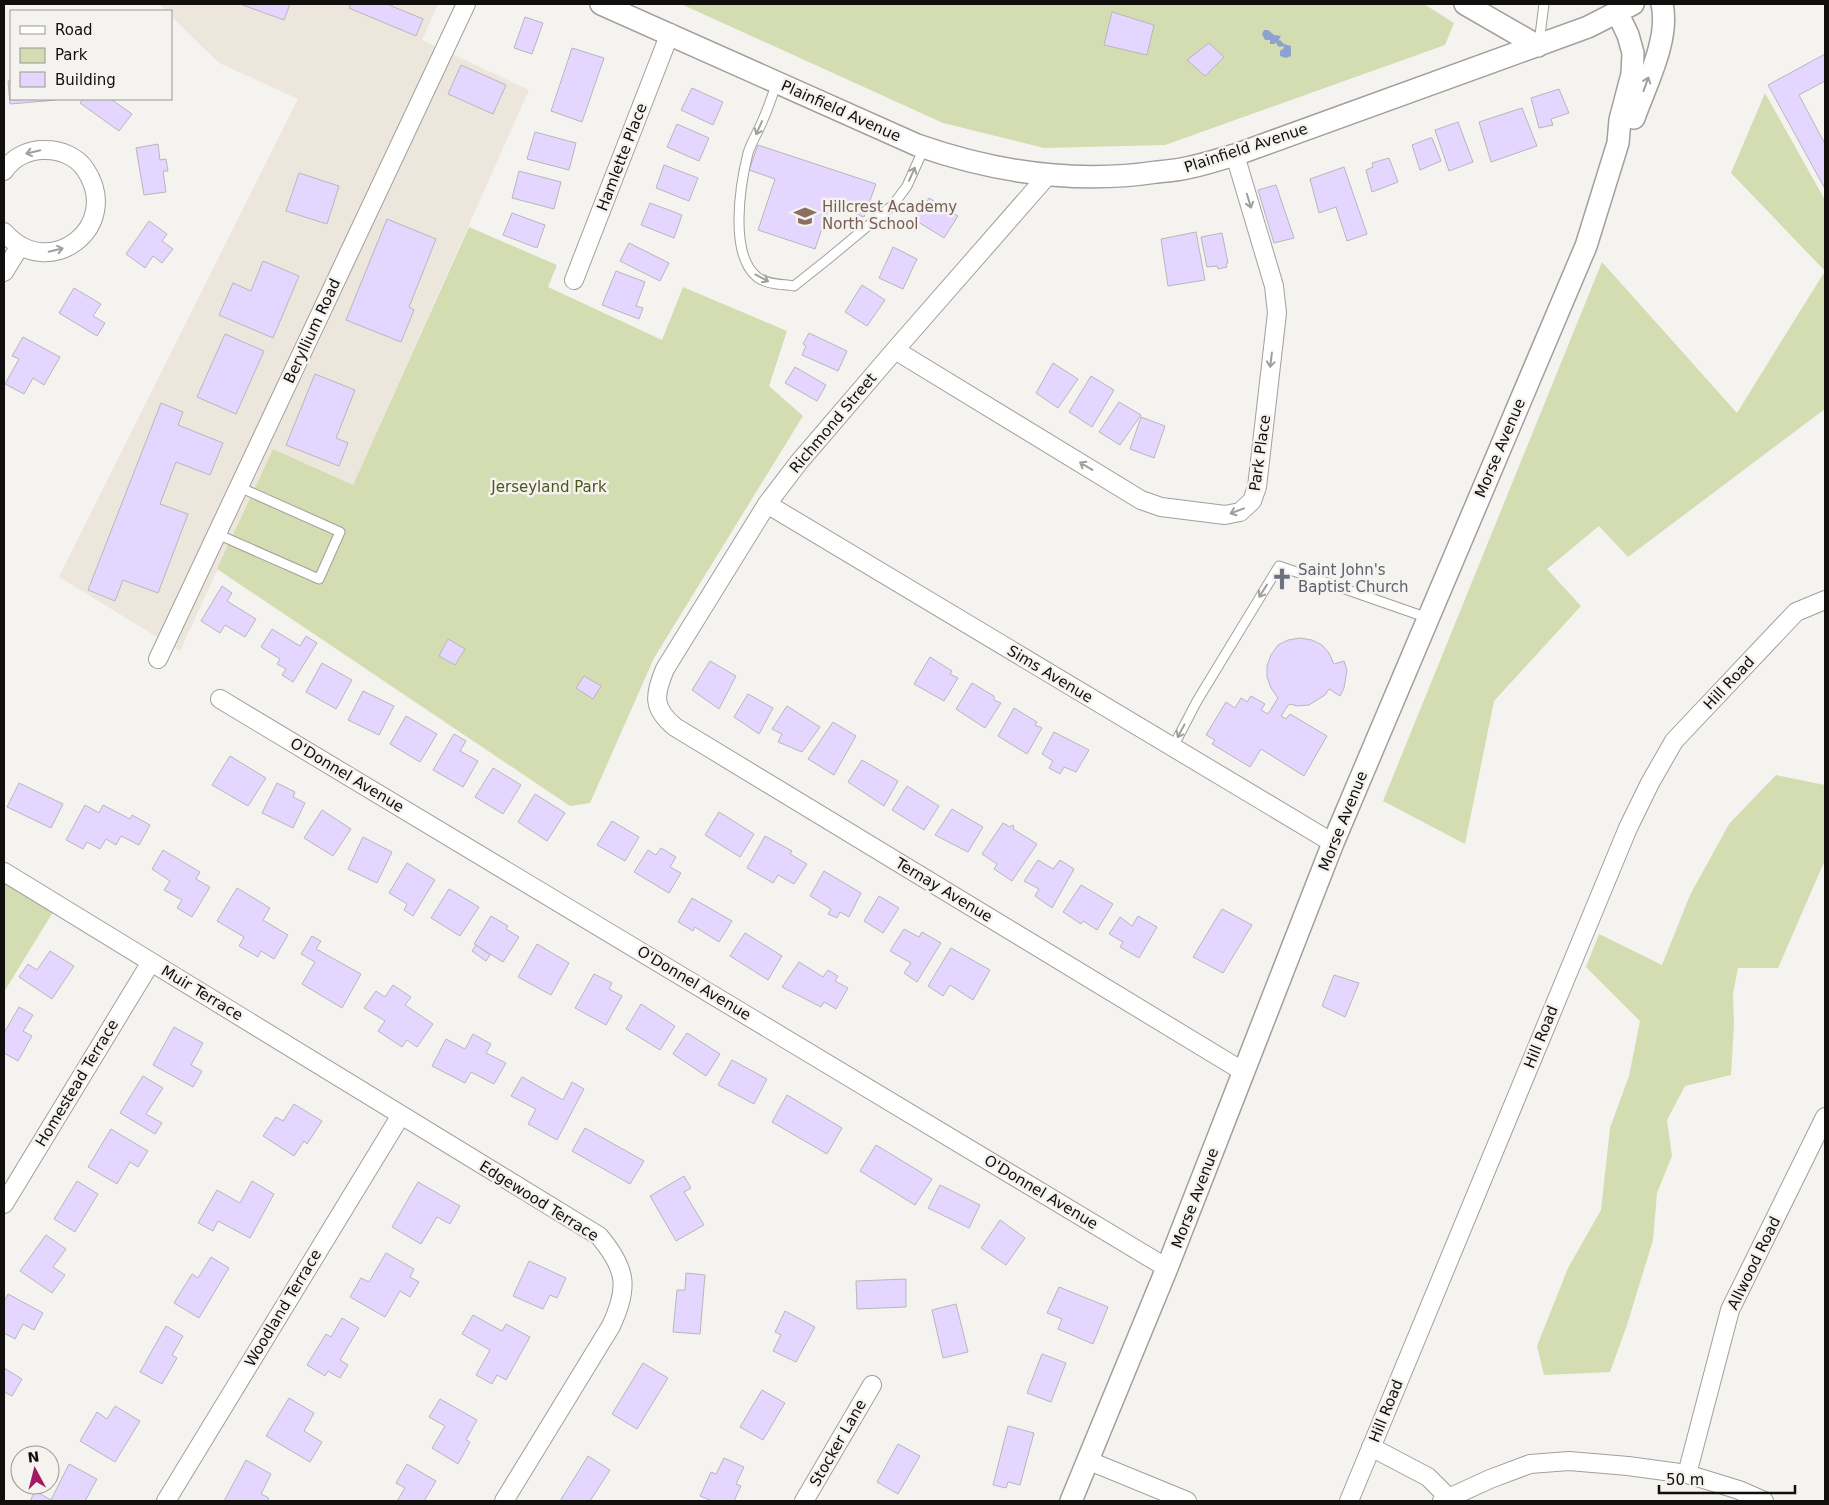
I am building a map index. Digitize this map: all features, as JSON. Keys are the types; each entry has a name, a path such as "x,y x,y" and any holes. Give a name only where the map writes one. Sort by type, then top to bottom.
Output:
{"street":[{"name":"Beryllium Road","path":"158,659 466,4"},
{"name":"Plainfield Avenue","path":"601,4 883,131 924,147 953,157 996,167 1048,175 1089,177 1137,175 1190,168 1235,155 1538,46 1588,27 1625,8"},
{"path":"1465,4 1538,46"},
{"name":"Morse Avenue","path":"1618,143 1631,124 1663,36 1665,17 1662,4"},
{"name":"Morse Avenue","path":"1071,1501 1167,1268 1333,843 1586,246 1618,143 1620,120 1632,74 1633,53 1628,35 1625,8"},
{"name":"Hamlette Place","path":"574,280 670,34"},
{"path":"4,171 14,160 28,152 55,150 70,156 83,166 92,179 97,206 88,231 76,243 62,250 46,253 35,252 20,246 4,232"},
{"name":"Park Place","path":"895,350 1141,500 1161,507 1226,515 1240,512 1252,501 1257,488 1277,313 1274,286 1235,155"},
{"name":"Richmond Street","path":"656,698 658,685 664,669 767,504 799,462 1048,175"},
{"path":"4,272 20,246"},
{"name":"Sims Avenue","path":"767,504 1333,843"},
{"name":"Hill Road","path":"1348,1501 1628,828 1650,783 1674,741 1796,612 1820,600 1825,600"},
{"name":"Ternay Avenue","path":"656,698 658,708 664,718 675,728 1244,1072"},
{"name":"O'Donnel Avenue","path":"220,699 1167,1268"},
{"name":"Muir Terrace","path":"4,872 401,1115"},
{"name":"Homestead Terrace","path":"4,1204 151,962"},
{"name":"Woodland Terrace","path":"166,1501 401,1115"},
{"name":"Edgewood Terrace","path":"401,1115 599,1236 613,1252 619,1265 623,1293 620,1307 611,1326 504,1501"},
{"name":"Allwood Road","path":"1687,1474 1730,1310 1825,1117"},
{"name":"Stocker Lane","path":"804,1501 872,1385"},
{"path":"1371,1447 1428,1478 1445,1499 1530,1464 1569,1461 1687,1474 1739,1490 1764,1501"},
{"path":"1087,1460 1187,1501"}],"lane":[{"path":"1538,46 1544,4"},
{"path":"777,82 749,152 741,188 739,242 746,265 758,278 771,283 794,286 893,205 907,186 924,147"},
{"path":"217,534 320,579 340,532 239,487"},
{"path":"1172,747 1197,701 1279,566 1428,618"}],"shaded area":[{"path":"159,4 438,4 422,40 529,90 353,485 273,449 180,651 59,577 298,99 219,63 172,17 172,10 166,10"}],"green space":[{"path":"681,4 1424,4 1454,23 1445,45 1165,145 1044,148 943,123"},
{"path":"1765,93 1825,200 1825,271 1731,173"},
{"name":"Jerseyland Park","path":"469,227 557,265 548,287 662,340 683,287 787,331 769,386 803,416 654,658 590,803 570,806 217,569 273,449 353,485"},
{"path":"1602,262 1737,413 1825,271 1825,409 1628,557 1599,526 1547,569 1581,606 1494,701 1465,844 1383,801"},
{"path":"1776,775 1825,785 1825,860 1778,968 1738,968 1733,994 1734,1024 1731,1075 1685,1086 1667,1120 1672,1156 1657,1193 1653,1240 1627,1325 1610,1372 1544,1375 1537,1346 1568,1268 1601,1210 1610,1128 1629,1076 1640,1021 1586,967 1599,934 1662,965 1690,895 1729,824"},
{"path":"4,882 53,912 4,992"}],"water":[{"path":"1264,30 1281,36 1278,41 1280,40 1284,44 1291,46 1291,56 1286,58 1280,56 1280,51 1284,48 1283,46 1279,47 1275,42 1275,44 1270,44 1270,40 1265,40 1262,34"}],"building":[{"path":"240,4 290,4 284,20"},
{"path":"351,4 390,4 423,19 416,36 349,8"},
{"path":"1112,12 1154,25 1147,55 1104,45"},
{"path":"525,17 543,23 532,54 514,48"},
{"path":"1209,43 1224,57 1205,76 1187,60"},
{"path":"572,48 604,58 582,122 551,111"},
{"path":"1825,54 1825,81 1799,95 1825,144 1824,187 1768,85"},
{"path":"461,65 506,85 493,114 448,94"},
{"path":"10,80 10,100 57,100 10,104 8,81"},
{"path":"692,88 723,102 713,125 681,110"},
{"path":"1559,89 1569,113 1551,119 1553,125 1539,128 1531,98"},
{"path":"82,100 112,100 132,114 119,131 80,103"},
{"path":"1522,108 1537,146 1491,162 1479,122"},
{"path":"1458,122 1473,162 1449,171 1435,130"},
{"path":"677,124 709,138 699,161 667,147"},
{"path":"535,132 576,143 569,170 527,159"},
{"path":"1432,138 1441,161 1420,170 1412,145"},
{"path":"158,144 160,160 166,159 168,171 163,171 166,192 144,195 136,148"},
{"path":"758,145 876,184 864,217 830,205 815,249 758,230 775,179 749,170"},
{"path":"1389,158 1398,182 1372,192 1366,170 1373,167 1372,163"},
{"path":"664,165 698,178 689,201 656,188"},
{"path":"1344,167 1367,234 1347,241 1336,207 1319,213 1310,179"},
{"path":"519,171 561,182 554,209 512,198"},
{"path":"299,173 339,186 327,224 286,211"},
{"path":"1276,185 1294,238 1274,243 1258,190"},
{"path":"929,198 958,216 944,238 915,220"},
{"path":"650,203 682,215 674,238 641,225"},
{"path":"512,213 545,225 537,248 503,235"},
{"path":"387,219 436,239 409,307 414,310 401,342 346,320"},
{"path":"149,221 167,234 162,241 173,249 162,263 153,256 145,268 126,254"},
{"path":"1196,232 1205,280 1168,286 1161,239"},
{"path":"1222,233 1228,263 1226,264 1227,267 1218,269 1217,266 1207,267 1201,237"},
{"path":"629,243 669,263 660,281 620,261"},
{"path":"893,247 917,259 903,289 879,278"},
{"path":"263,261 299,276 273,338 219,315 233,283 251,291"},
{"path":"616,271 645,282 636,306 643,308 639,319 602,305"},
{"path":"862,285 885,300 867,326 845,312"},
{"path":"74,288 101,304 93,316 105,323 97,336 59,313"},
{"path":"809,333 847,351 838,371 802,355 806,346 803,344"},
{"path":"225,334 264,351 236,414 197,397"},
{"path":"23,337 60,357 44,385 33,378 24,394 5,384 19,359 12,356"},
{"path":"1053,363 1078,379 1058,408 1036,393"},
{"path":"795,367 826,385 817,401 785,383"},
{"path":"315,374 355,390 336,438 348,443 339,466 286,445"},
{"path":"1091,376 1114,390 1092,427 1069,412"},
{"path":"1119,402 1141,415 1120,445 1099,432"},
{"path":"161,403 183,412 178,425 223,443 210,475 176,462 160,504 188,514 158,593 123,580 115,601 88,590"},
{"path":"1141,417 1165,426 1154,458 1130,449"},
{"path":"222,586 232,593 227,601 256,619 245,637 225,625 220,633 201,621"},
{"path":"272,629 300,646 306,636 317,643 293,682 282,675 286,669 277,664 280,659 261,647"},
{"path":"1300,638 1312,640 1322,645 1329,653 1334,664 1344,661 1347,670 1344,688 1340,696 1329,689 1325,695 1309,705 1298,706 1289,704 1281,716 1286,719 1290,714 1327,736 1304,776 1261,749 1250,767 1212,744 1215,740 1206,735 1226,702 1235,708 1241,698 1247,702 1251,696 1265,704 1261,710 1268,714 1278,698 1271,688 1267,677 1267,666 1271,655 1278,645 1288,640"},
{"path":"448,639 465,649 455,665 439,656"},
{"path":"930,657 952,671 950,674 958,678 944,701 914,684"},
{"path":"710,661 736,676 719,709 692,690"},
{"path":"322,663 352,680 336,709 306,692"},
{"path":"584,676 601,686 593,699 576,688"},
{"path":"972,683 994,696 994,700 1001,703 985,728 956,709"},
{"path":"363,691 394,706 379,735 348,720"},
{"path":"748,694 773,708 759,734 734,717"},
{"path":"787,706 820,727 802,752 778,742 782,734 772,729"},
{"path":"1014,708 1037,722 1035,725 1042,728 1027,754 998,736"},
{"path":"406,716 437,734 420,762 390,744"},
{"path":"833,722 856,736 834,775 808,759"},
{"path":"1054,732 1089,750 1076,772 1064,767 1060,774 1049,768 1053,761 1042,754"},
{"path":"454,734 466,741 460,751 478,761 463,787 433,770"},
{"path":"230,756 266,778 248,806 212,785"},
{"path":"862,760 898,781 884,806 848,782"},
{"path":"493,768 521,785 503,814 475,797"},
{"path":"19,783 63,804 51,828 7,807"},
{"path":"277,783 295,792 293,797 305,803 293,828 262,813"},
{"path":"907,786 939,806 924,830 892,810"},
{"path":"535,794 565,813 547,841 518,822"},
{"path":"85,805 99,813 103,805 130,819 132,815 150,825 139,845 121,836 116,845 106,839 100,849 87,842 83,849 66,840"},
{"path":"952,809 983,827 968,852 935,835"},
{"path":"322,810 351,829 333,856 304,838"},
{"path":"719,812 754,834 740,857 705,835"},
{"path":"612,821 639,837 625,861 597,845"},
{"path":"1003,823 1010,827 1014,826 1013,829 1037,844 1012,881 994,869 997,864 982,854"},
{"path":"765,836 792,851 790,854 807,864 794,884 778,875 773,883 747,868"},
{"path":"363,837 392,852 377,883 348,869"},
{"path":"661,848 676,857 670,867 681,873 669,893 634,872 648,850 656,855"},
{"path":"163,850 200,872 196,879 210,887 192,917 177,908 182,900 164,890 170,881 152,869"},
{"path":"1038,860 1053,869 1060,860 1074,869 1052,908 1035,896 1039,889 1024,881"},
{"path":"407,863 435,880 413,916 404,910 407,904 389,893"},
{"path":"824,871 861,893 849,917 840,912 837,918 828,914 831,909 810,896"},
{"path":"1081,885 1113,904 1097,930 1083,921 1081,924 1063,912"},
{"path":"237,888 270,908 263,920 288,935 274,959 261,951 258,957 239,946 244,937 217,921"},
{"path":"449,889 479,907 460,936 431,918"},
{"path":"879,896 899,908 883,933 864,921"},
{"path":"692,898 732,921 719,942 695,927 693,931 678,922"},
{"path":"1222,909 1252,925 1223,973 1193,957"},
{"path":"491,916 508,926 506,929 519,937 503,962 474,944"},
{"path":"1138,916 1157,927 1139,958 1120,947 1123,942 1109,934 1120,917 1132,926"},
{"path":"904,929 919,937 922,932 941,943 917,982 904,973 911,963 890,951"},
{"path":"745,933 782,956 768,980 730,956"},
{"path":"312,936 321,941 316,949 361,974 342,1008 302,984 315,962 301,954"},
{"path":"537,944 569,963 551,995 518,977"},
{"path":"476,945 490,955 486,961 472,951"},
{"path":"951,948 990,970 973,1000 950,985 943,996 928,986"},
{"path":"50,951 74,966 52,999 19,977 28,964 37,970"},
{"path":"799,962 823,977 828,970 838,976 835,981 848,988 836,1009 824,1002 821,1007 782,987"},
{"path":"594,974 612,983 609,989 622,996 606,1025 575,1008"},
{"path":"1334,975 1359,983 1345,1017 1322,1006"},
{"path":"393,985 411,997 405,1005 433,1024 417,1047 407,1040 402,1047 378,1031 385,1021 364,1008 376,991 385,997"},
{"path":"641,1004 675,1026 660,1050 626,1029"},
{"path":"19,1007 33,1015 23,1031 32,1036 18,1061 4,1053 4,1033"},
{"path":"174,1027 203,1043 191,1065 202,1071 193,1087 153,1065"},
{"path":"687,1033 720,1054 706,1076 673,1054"},
{"path":"473,1034 491,1044 486,1053 506,1063 494,1084 471,1072 465,1083 432,1066 446,1039 465,1049"},
{"path":"732,1060 767,1079 754,1104 718,1085"},
{"path":"143,1076 163,1088 146,1114 162,1123 155,1134 120,1113"},
{"path":"522,1077 563,1100 572,1082 584,1089 557,1140 528,1124 536,1109 511,1096"},
{"path":"787,1095 842,1128 827,1154 772,1122"},
{"path":"294,1104 322,1121 307,1144 304,1141 294,1156 263,1136 276,1117 283,1121"},
{"path":"585,1128 644,1161 630,1184 572,1151"},
{"path":"111,1129 148,1151 138,1167 130,1162 117,1184 88,1167"},
{"path":"876,1145 932,1179 915,1205 860,1171"},
{"path":"684,1176 691,1188 684,1192 704,1225 676,1241 650,1196"},
{"path":"77,1181 98,1194 75,1232 54,1219"},
{"path":"252,1181 274,1194 250,1238 218,1221 213,1231 198,1223 217,1190 240,1203"},
{"path":"418,1182 460,1206 450,1224 437,1217 421,1244 392,1227"},
{"path":"940,1185 980,1205 969,1228 928,1208"},
{"path":"1000,1220 1025,1238 1006,1265 981,1248"},
{"path":"46,1235 66,1249 53,1267 65,1275 52,1293 20,1271"},
{"path":"386,1253 414,1269 410,1277 419,1282 410,1297 400,1291 385,1317 350,1297 361,1278 369,1282"},
{"path":"211,1257 229,1268 199,1318 174,1303 192,1274 198,1278"},
{"path":"529,1261 566,1278 557,1298 550,1295 543,1309 513,1296"},
{"path":"686,1273 705,1275 700,1334 673,1332 677,1290 685,1290"},
{"path":"906,1279 906,1307 857,1309 856,1281"},
{"path":"1059,1287 1108,1307 1093,1344 1058,1329 1062,1319 1047,1313"},
{"path":"8,1294 43,1313 34,1330 23,1324 15,1339 4,1333 4,1302"},
{"path":"956,1304 968,1352 943,1358 932,1310"},
{"path":"785,1311 815,1327 796,1362 773,1351 781,1335 775,1332"},
{"path":"473,1315 502,1331 506,1324 530,1337 506,1380 497,1375 492,1384 476,1375 490,1350 462,1334"},
{"path":"342,1318 359,1328 340,1360 348,1365 340,1378 328,1371 325,1376 307,1365 326,1334 331,1337"},
{"path":"166,1326 183,1336 172,1355 177,1358 162,1384 140,1372"},
{"path":"1042,1354 1066,1363 1051,1402 1027,1393"},
{"path":"643,1363 668,1378 637,1429 612,1414"},
{"path":"4,1368 22,1379 12,1396 4,1392"},
{"path":"762,1390 785,1403 763,1440 740,1427"},
{"path":"289,1398 314,1413 304,1431 322,1442 310,1462 266,1436"},
{"path":"440,1399 477,1420 466,1440 470,1442 458,1464 432,1448 445,1426 429,1417"},
{"path":"115,1406 140,1421 115,1462 80,1441 97,1412 107,1419"},
{"path":"1008,1426 1034,1433 1020,1485 1008,1482 1006,1488 993,1485"},
{"path":"898,1444 920,1456 898,1494 877,1482"},
{"path":"588,1456 610,1470 590,1501 560,1501"},
{"path":"724,1458 744,1467 736,1484 741,1486 734,1501 712,1501 700,1496 711,1472 716,1474"},
{"path":"246,1460 271,1474 261,1494 269,1498 267,1501 224,1501"},
{"path":"69,1464 97,1479 85,1501 30,1501 33,1495 42,1495 51,1500 54,1495 60,1495 60,1482"},
{"path":"407,1464 436,1481 424,1501 397,1501 405,1488 396,1483"}],"place":[{"name":"Hillcrest Academy North School","path":"805,216"},
{"name":"Saint John's Baptist Church","path":"1282,579"}]}
